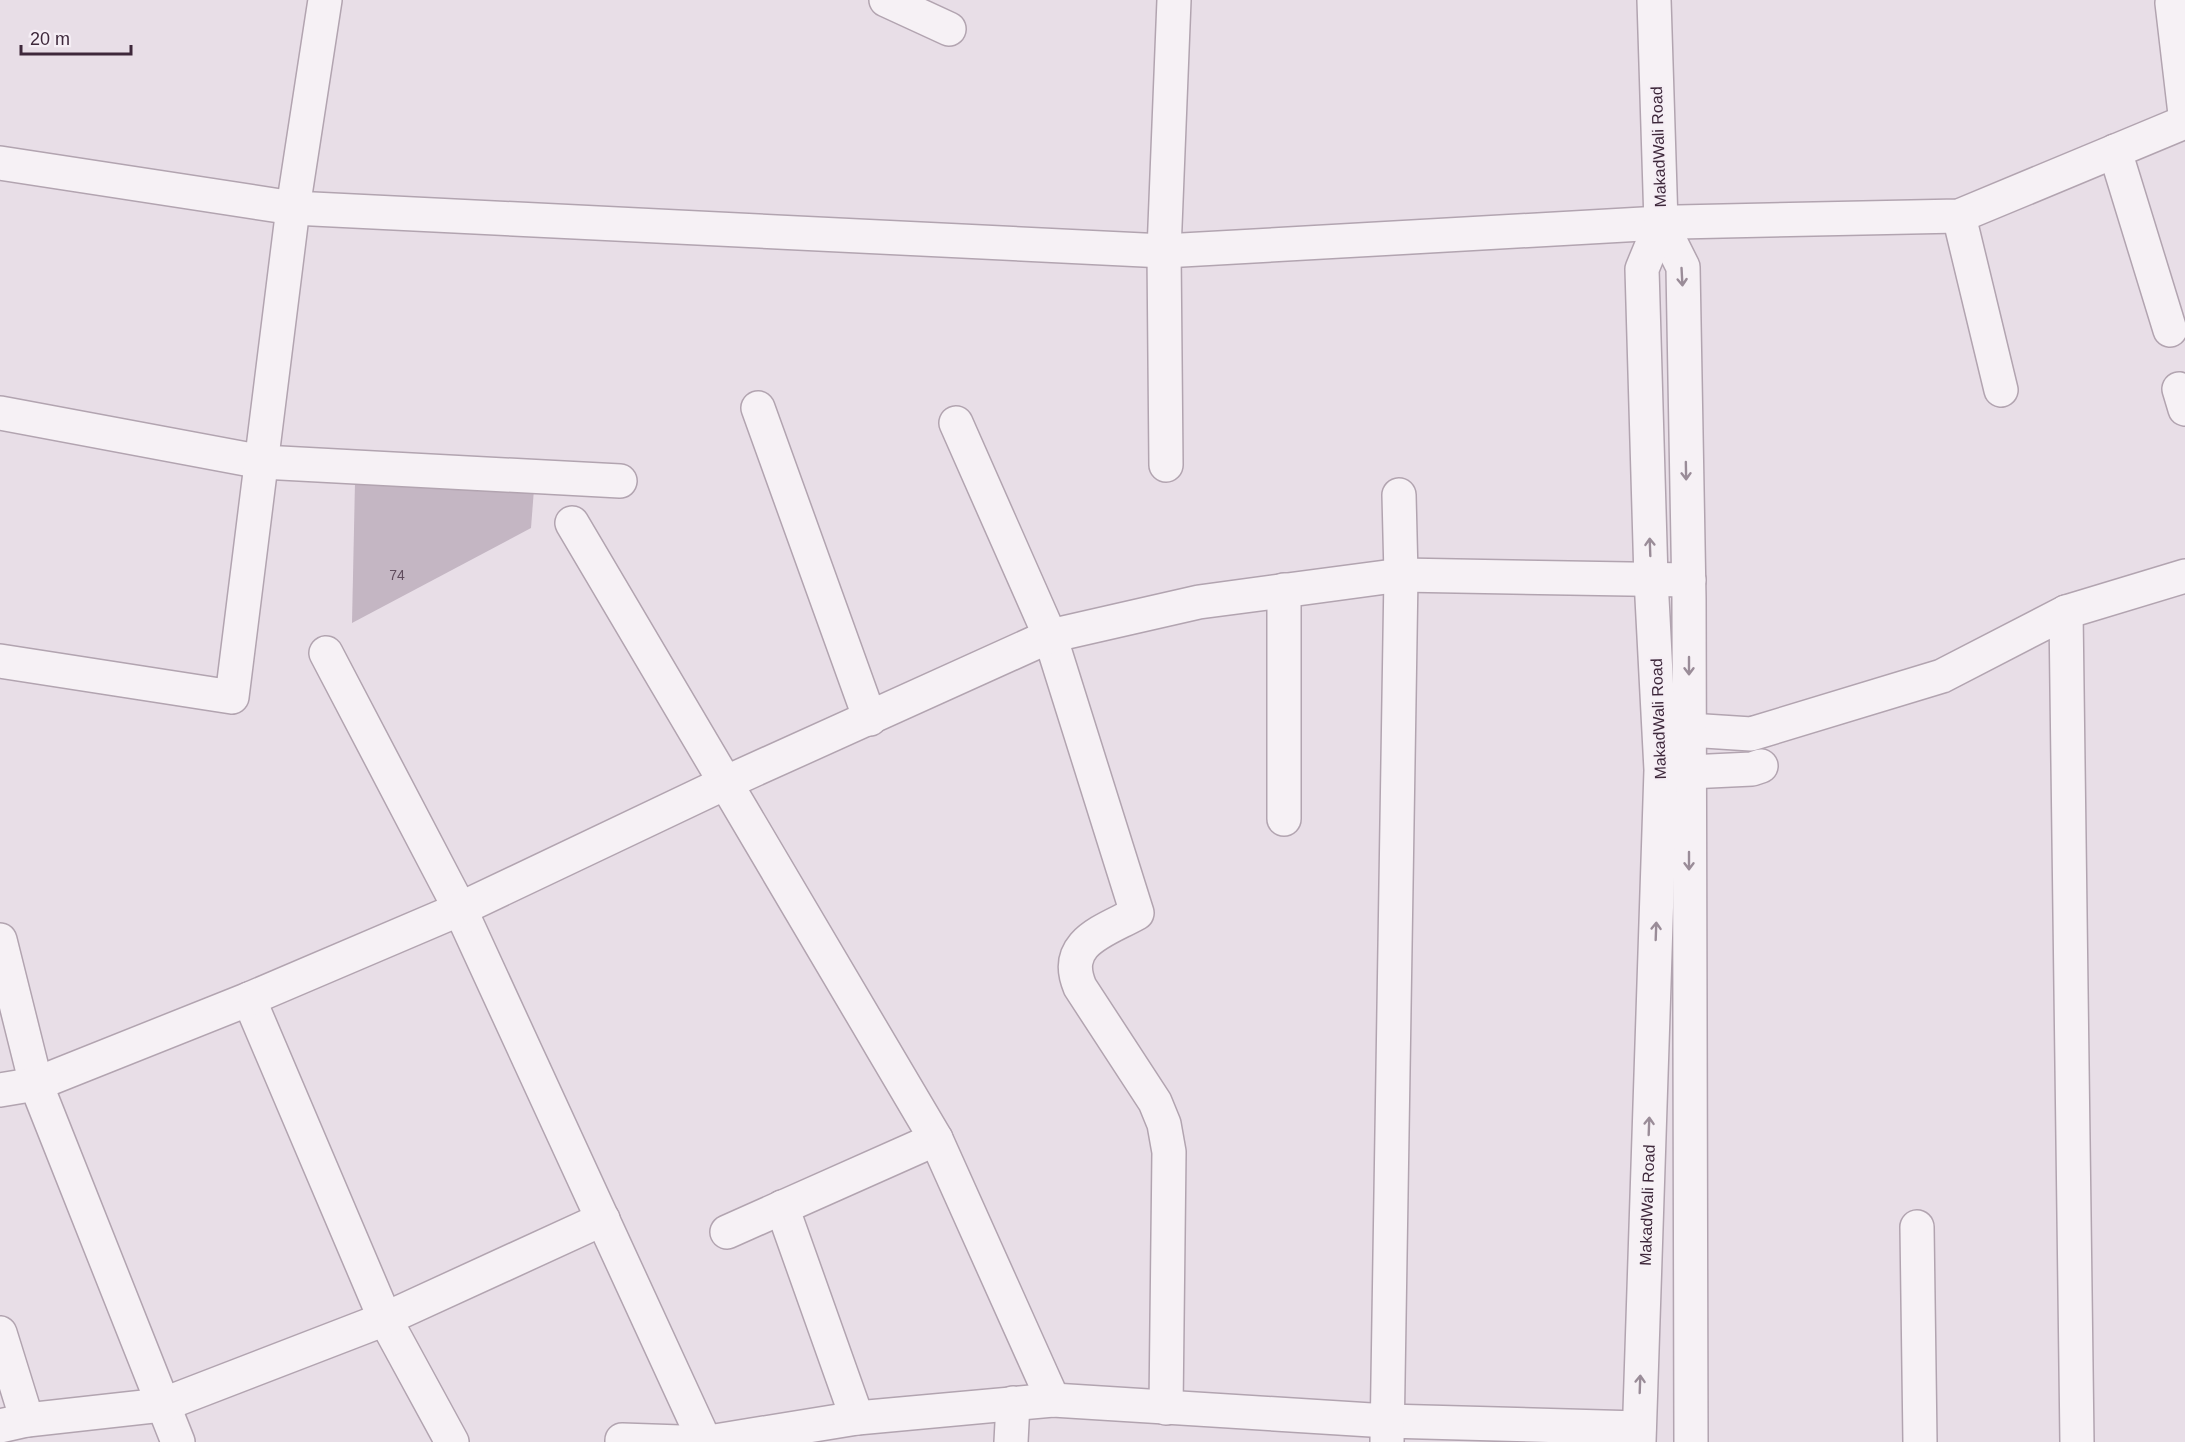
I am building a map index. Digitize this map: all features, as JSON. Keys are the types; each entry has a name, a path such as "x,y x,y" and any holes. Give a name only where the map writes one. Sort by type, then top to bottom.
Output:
{"street":[{"path":"0,662 232,697 293,208 325,0"},
{"path":"886,0 949,29"},
{"path":"1166,465 1164,251 1174,0"},
{"name":"MakadWali Road","path":"1639,1435 1661,770 1651,579 1642,269 1661,223 1654,0"},
{"path":"2177,0 2172,3 2185,114"},
{"path":"0,164 293,208 1164,251 1661,223 1959,216 2185,122"},
{"path":"2115,151 2170,330"},
{"path":"1959,216 2001,390"},
{"path":"1661,223 1683,267 1689,580 1690,1442"},
{"path":"758,408 870,719"},
{"path":"0,412 261,462 620,481"},
{"path":"956,423 1050,636 1137,913 1090,939 1078,952 1074,968 1080,987 1155,1102 1164,1124 1169,1152 1166,1408"},
{"path":"1387,1432 1401,575 1399,495"},
{"path":"572,523 936,1138 1053,1400"},
{"path":"0,1090 36,1084 249,999 460,909 725,783 1050,636 1199,602 1401,575 1689,580"},
{"path":"1689,730 1751,734 1942,676 2066,612 2185,576"},
{"path":"1284,590 1284,819"},
{"path":"2066,612 2077,1442"},
{"path":"326,653 460,909 707,1442 760,1438 857,1418 1053,1400 1166,1408 1387,1432 1639,1435"},
{"path":"1689,772 1752,769 1761,766"},
{"path":"0,940 36,1084 178,1442"},
{"path":"249,999 386,1319 452,1442"},
{"path":"727,1232 936,1138"},
{"path":"782,1208 857,1418"},
{"path":"0,1333 13,1423 162,1405 386,1319 603,1219"},
{"path":"1917,1227 1920,1442"},
{"path":"1011,1442 1013,1403"},
{"path":"622,1442 681,1442"}],"building":[{"path":"355,482 534,489 531,528 352,623"}]}
